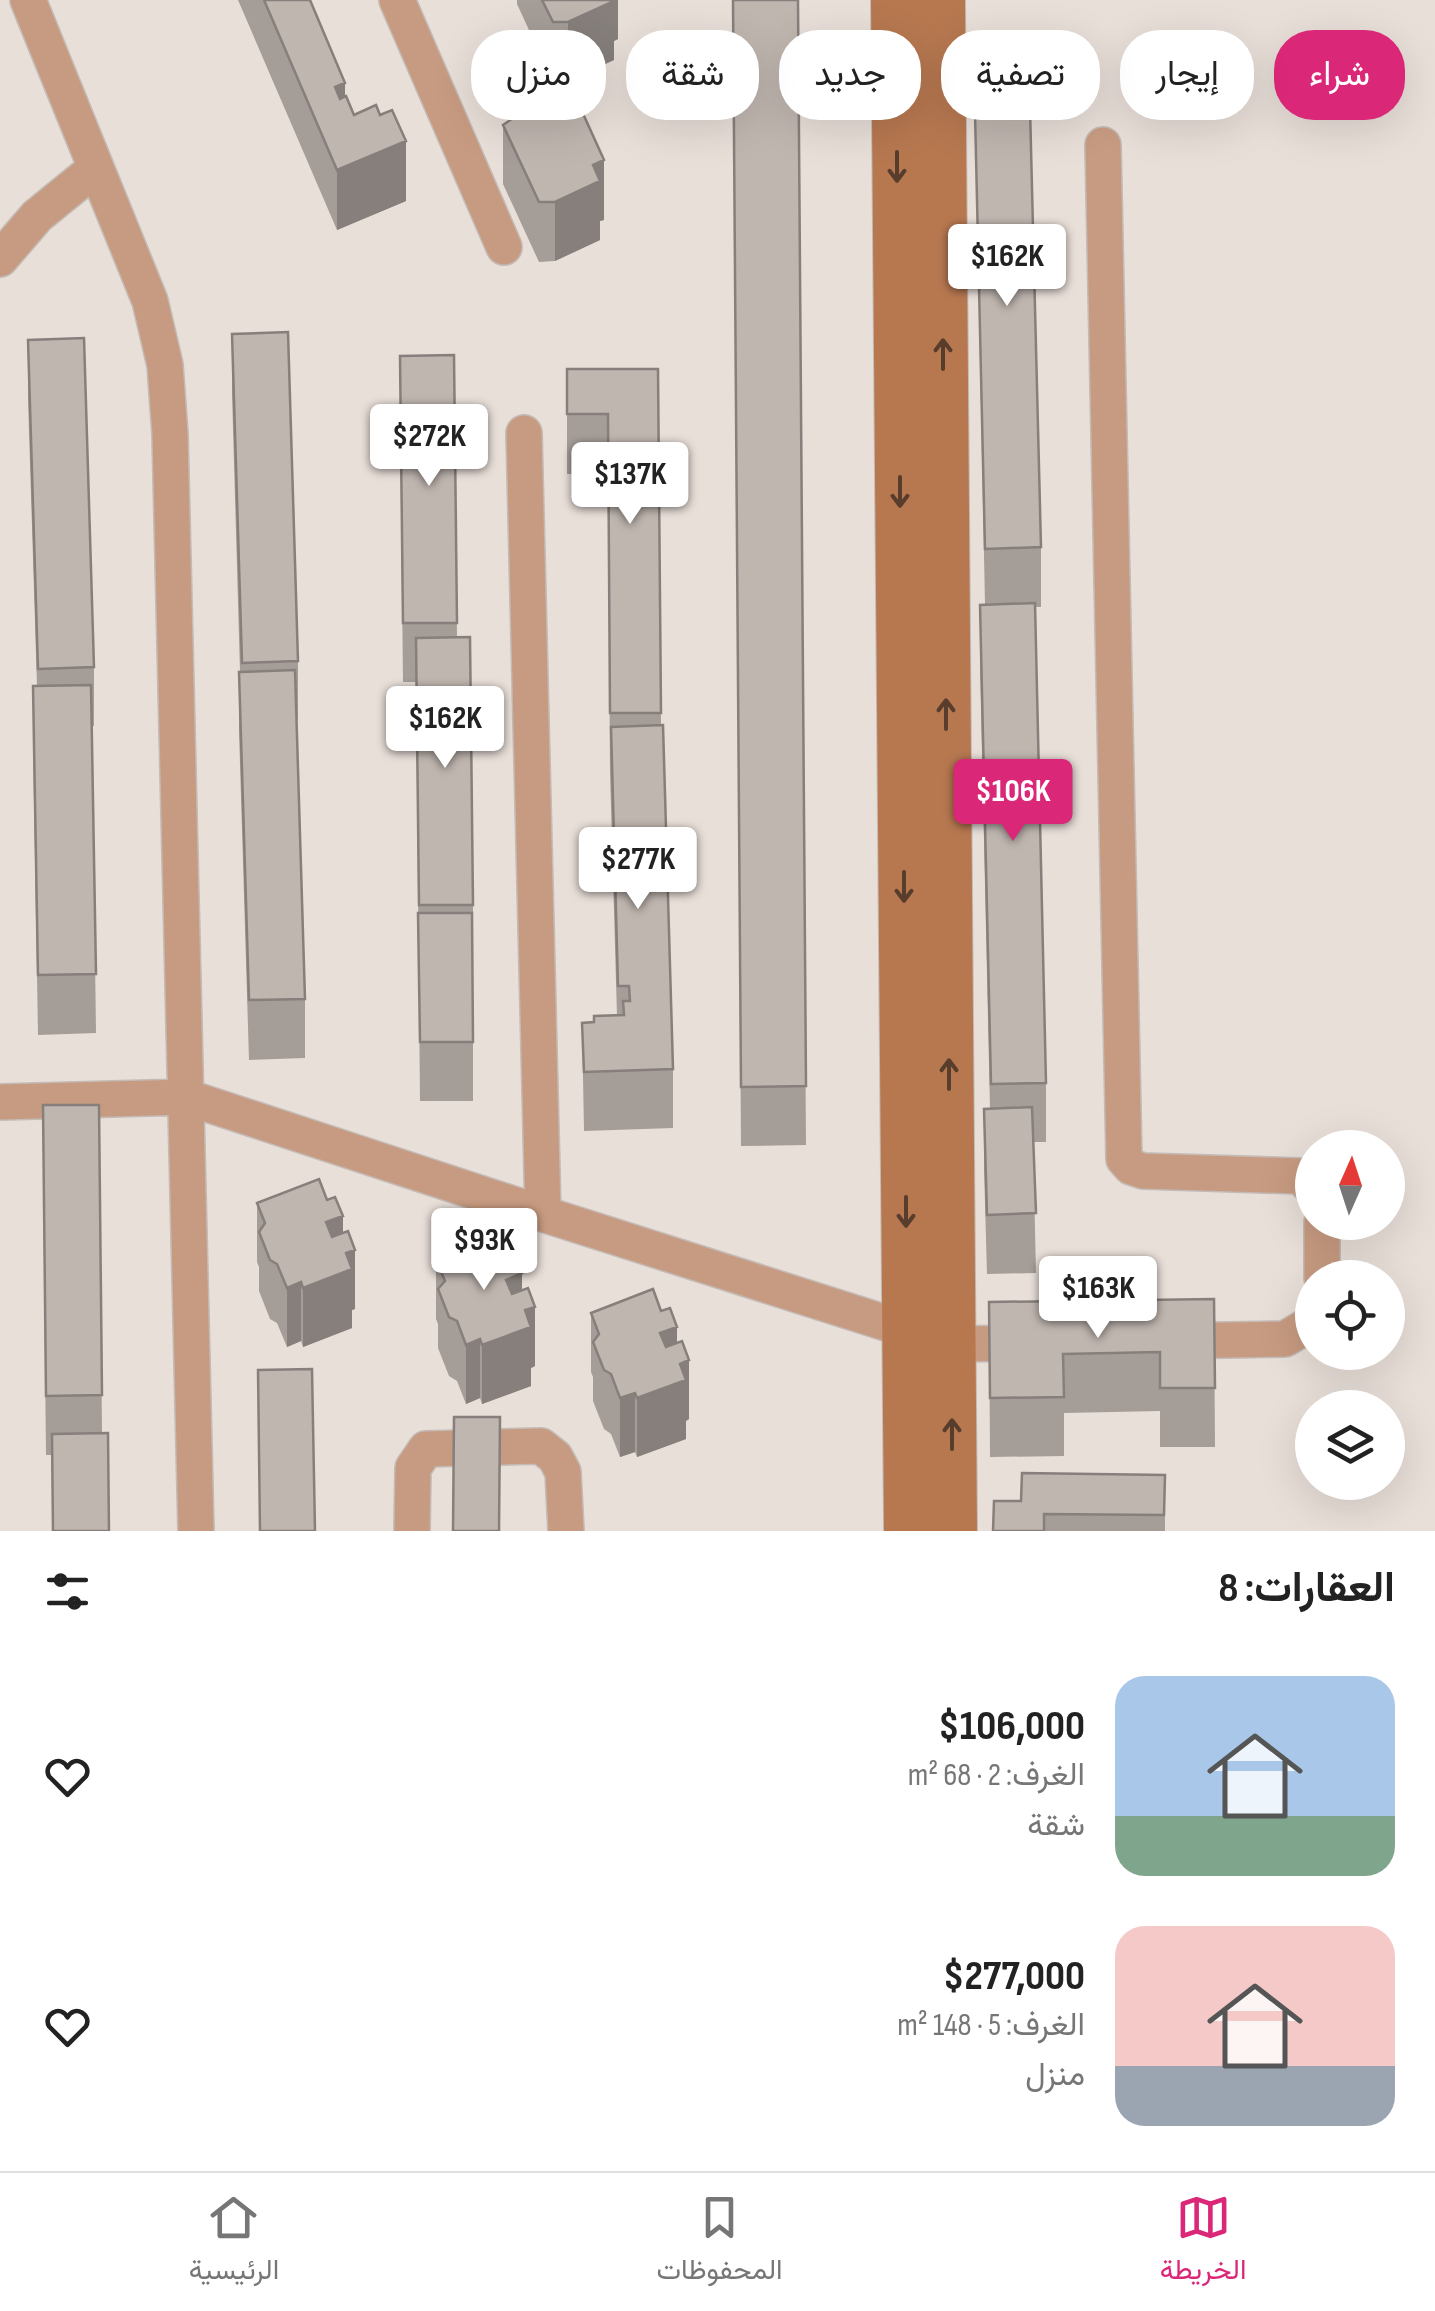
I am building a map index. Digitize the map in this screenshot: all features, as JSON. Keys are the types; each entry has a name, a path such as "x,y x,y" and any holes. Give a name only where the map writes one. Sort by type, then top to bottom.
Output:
{"main road":[{"path":"896,0 930,1337 952,1531"},
{"path":"909,1531 930,1337 940,0"}],"street":[{"path":"28,0 150,301 165,365 170,434 196,1531"},
{"path":"398,0 504,247"},
{"path":"1103,144 1124,1158 1131,1168 1143,1171 1295,1176"},
{"path":"0,260 37,216 96,168"},
{"path":"0,218 37,216"},
{"path":"524,433 543,1214"},
{"path":"0,1102 186,1096 930,1337 1070,1342"},
{"path":"1128,1341 1286,1339 1295,1333"},
{"path":"412,1531 413,1468 426,1448 540,1446 555,1458 563,1472 566,1531"}],"building":[{"path":"264,0 310,0 345,83 335,87 340,99 346,96 354,115 376,105 380,115 392,110 406,141 337,170"},
{"path":"542,0 614,1 568,22 553,22"},
{"path":"733,0 798,0 798,30 779,30 779,120 799,120 806,1086 741,1087 734,120 759,120 759,30 733,30"},
{"path":"510,120 586,120 604,160 593,165 600,181 555,202 539,202 503,125"},
{"path":"975,120 1030,120 1041,547 985,549"},
{"path":"288,332 298,661 242,663 232,334"},
{"path":"84,338 94,667 38,669 28,340"},
{"path":"454,355 457,623 403,623 400,356"},
{"path":"567,369 658,369 661,713 610,713 608,414 567,414"},
{"path":"1035,603 1046,1083 991,1084 980,605"},
{"path":"470,637 473,905 419,905 416,638"},
{"path":"295,670 305,999 249,1000 239,672"},
{"path":"91,685 96,974 38,975 33,686"},
{"path":"663,725 673,1069 584,1072 582,1023 594,1022 594,1016 624,1015 623,1001 630,1001 629,986 618,986 611,727"},
{"path":"418,913 472,913 473,1042 420,1042"},
{"path":"43,1105 99,1105 102,1395 46,1396"},
{"path":"1032,1107 1036,1213 987,1215 984,1109"},
{"path":"319,1179 327,1200 335,1197 343,1216 326,1222 332,1237 348,1231 355,1250 346,1253 352,1269 303,1288 301,1282 287,1288 259,1232 265,1223 257,1203"},
{"path":"498,1236 507,1258 515,1255 522,1273 506,1280 512,1294 528,1288 535,1307 525,1310 531,1327 482,1345 480,1339 466,1345 438,1289 445,1281 436,1260"},
{"path":"653,1289 661,1311 670,1308 677,1327 660,1333 666,1347 682,1341 689,1360 680,1364 686,1380 637,1398 635,1393 620,1398 593,1342 599,1334 591,1313"},
{"path":"1214,1299 1215,1388 1160,1388 1160,1352 1063,1354 1064,1397 990,1398 989,1302"},
{"path":"312,1369 315,1531 260,1531 258,1370"},
{"path":"454,1417 500,1417 499,1531 453,1531"},
{"path":"108,1433 109,1531 53,1531 52,1434"},
{"path":"1022,1473 1165,1475 1164,1515 1044,1514 1044,1531 993,1531 994,1501 1021,1501"}]}
